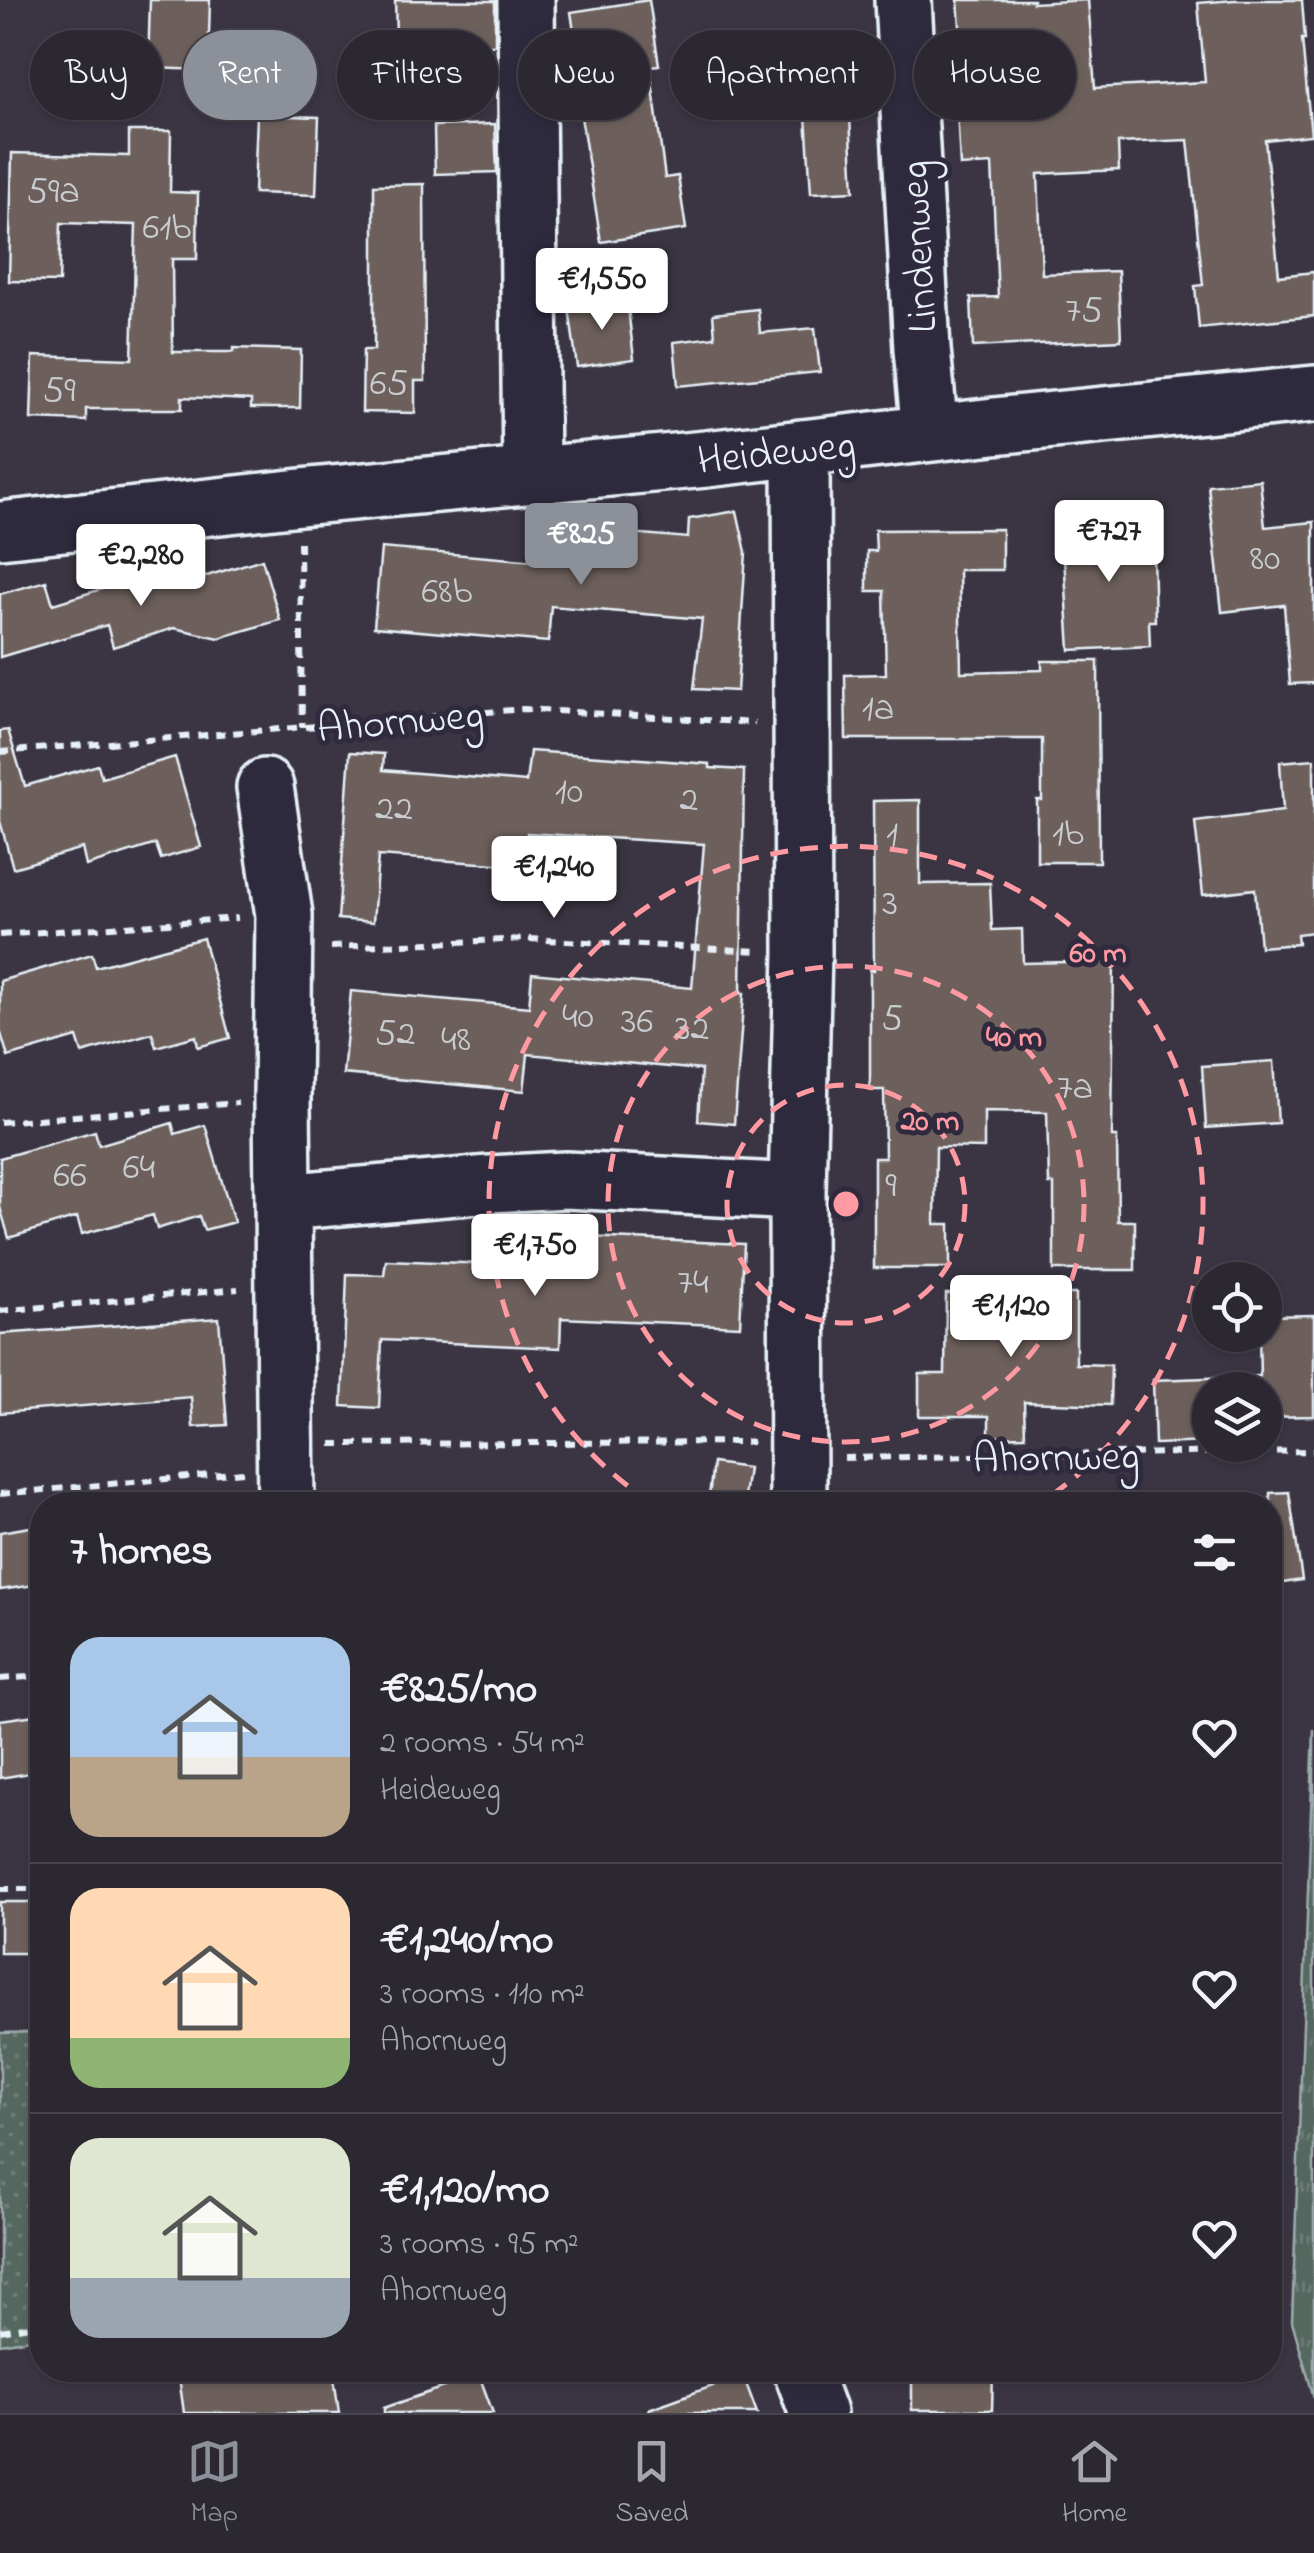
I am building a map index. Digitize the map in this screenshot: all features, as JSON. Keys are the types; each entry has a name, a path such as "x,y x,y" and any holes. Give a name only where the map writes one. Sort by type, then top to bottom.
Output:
{"street":[{"path":"526,0 531,474"},
{"name":"Lindenweg","path":"903,0 930,433"},
{"name":"Heideweg","path":"0,530 1314,394"},
{"path":"798,1468 797,1192 803,953 801,448"},
{"path":"266,787 284,932 285,1473"},
{"path":"283,1202 566,1180 797,1192"},
{"path":"806,2382 818,2413"}],"path":[{"path":"300,540 302,726"},
{"name":"Ahornweg","path":"0,752 524,709 802,726"},
{"path":"0,934 284,932 803,953"},
{"path":"0,1122 282,1099"},
{"path":"0,1312 284,1284"},
{"name":"Ahornweg","path":"0,1494 285,1473 798,1468 1314,1451"},
{"path":"0,1679 30,1677"},
{"path":"0,1889 30,1889"},
{"path":"0,2331 30,2326"}],"green space":[{"path":"1314,1729 1314,2398 1292,2321"},
{"path":"30,2032 30,2339 0,2344 0,2033"}],"building":[{"path":"150,0 210,0 209,30 183,30 183,69 163,68 163,30 149,30"},
{"path":"395,0 495,1 495,30 396,30"},
{"path":"649,0 659,65 650,66 650,30 574,30 571,12"},
{"path":"958,0 1088,0 1095,88 1205,82 1198,3 1302,0 1311,135 1265,140 1279,276 1314,272 1314,316 1199,328 1195,286 1203,285 1188,140 1118,143 1119,170 1038,174 1042,274 1118,271 1121,340 973,347 971,298 998,297 992,164 960,166 958,120 1076,120 1076,30 960,30"},
{"path":"650,66 665,178 678,176 686,229 601,242 582,120 650,120"},
{"path":"319,117 316,195 254,193 257,120"},
{"path":"806,120 850,120 854,191 811,193"},
{"path":"495,124 497,172 435,174 434,126"},
{"path":"129,131 171,131 170,192 198,193 197,259 172,259 173,352 234,352 234,348 301,350 300,408 251,408 251,400 182,397 182,409 86,409 86,421 31,419 33,356 132,359 136,225 61,223 59,282 9,281 12,153 129,156"},
{"path":"424,184 425,381 415,381 415,413 362,412 363,350 374,350 374,185"},
{"path":"627,300 634,359 577,367 569,308"},
{"path":"758,309 760,333 815,328 820,372 678,386 674,342 715,337 713,314"},
{"path":"1260,480 1265,527 1314,522 1314,683 1290,684 1284,605 1222,612 1208,485"},
{"path":"737,511 746,552 737,691 694,689 702,619 551,606 548,642 374,627 381,548 558,563 561,527 688,538 689,519"},
{"path":"1152,522 1155,621 1149,621 1150,646 1070,650 1062,526"},
{"path":"1002,529 1002,570 959,570 961,672 1042,670 1042,661 1098,661 1099,862 1037,862 1042,739 846,739 845,675 886,674 884,591 867,591 867,551 876,551 875,530"},
{"path":"262,559 280,620 219,638 174,628 113,647 107,625 0,657 0,594 46,581 53,604 157,572 160,582 194,571 197,579"},
{"path":"8,730 25,786 98,765 102,778 175,757 201,847 161,859 156,844 86,866 82,848 13,868 0,821 0,731"},
{"path":"530,751 744,770 744,993 734,1124 698,1121 701,1070 528,1054 524,1091 343,1074 351,991 529,1007 532,973 692,988 704,844 527,833 523,866 378,856 373,922 338,919 350,752 384,754 383,770 526,782"},
{"path":"1314,759 1314,932 1297,934 1298,944 1260,947 1255,889 1203,895 1195,822 1283,811 1280,762"},
{"path":"920,800 920,884 990,883 992,930 1022,929 1023,963 1114,961 1112,1137 1117,1137 1118,1221 1135,1221 1135,1270 1054,1270 1054,1184 1049,1184 1047,1112 984,1111 984,1148 936,1147 935,1224 950,1224 950,1268 874,1268 874,1158 885,1158 884,1090 870,1090 873,801"},
{"path":"203,938 230,1038 198,1047 196,1036 156,1047 152,1033 82,1053 77,1037 8,1057 0,1030 0,981 92,954 96,967"},
{"path":"1274,1061 1278,1123 1206,1128 1202,1066"},
{"path":"172,1123 175,1134 205,1125 234,1222 204,1230 199,1216 157,1229 153,1215 82,1234 77,1217 9,1238 0,1207 0,1158 95,1131 99,1145"},
{"path":"564,1236 744,1244 740,1326 561,1318 560,1348 382,1340 379,1408 342,1406 347,1274 384,1275 386,1260 562,1267"},
{"path":"946,1294 1076,1294 1076,1364 1111,1365 1110,1405 1024,1402 1025,1436 989,1437 989,1416 919,1416 919,1374 945,1374"},
{"path":"1314,1315 1314,1416 1282,1417 1282,1372 1260,1372 1259,1352 1282,1352 1282,1316"},
{"path":"219,1318 227,1425 193,1427 191,1397 0,1413 0,1334"},
{"path":"1192,1379 1192,1443 1155,1444 1153,1380"},
{"path":"713,1463 748,1468 745,1492 710,1492"},
{"path":"1282,1492 1289,1492 1302,1580 1282,1583"},
{"path":"30,1527 30,1586 0,1590 0,1532"},
{"path":"30,1716 30,1773 0,1778 0,1720"},
{"path":"0,1902 30,1902 30,1953 0,1953"},
{"path":"180,2382 335,2382 339,2413 184,2413"},
{"path":"459,2382 482,2382 493,2413 384,2413 384,2408"},
{"path":"724,2382 746,2382 757,2413 649,2413 649,2409"},
{"path":"912,2382 993,2382 992,2410 912,2410"}]}
